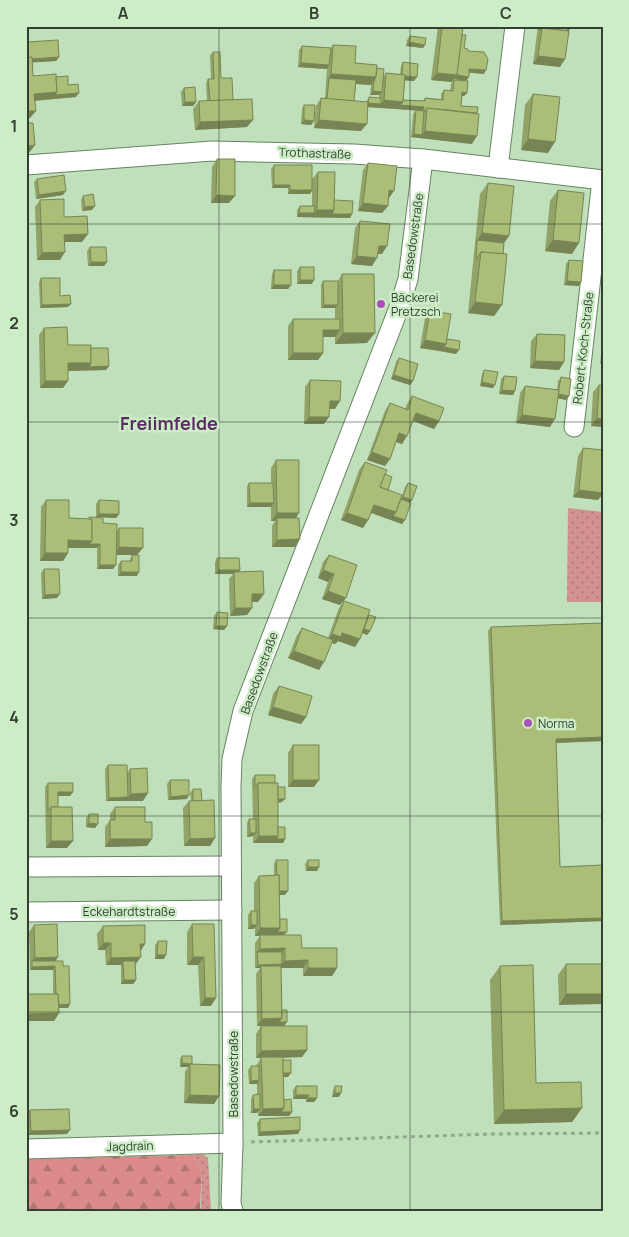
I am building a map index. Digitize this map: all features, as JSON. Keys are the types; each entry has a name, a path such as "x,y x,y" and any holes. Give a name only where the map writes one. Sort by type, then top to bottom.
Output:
{"street":[{"path":"498,168 515,26"},
{"name":"Trothastraße","path":"26,165 212,151 354,154 423,159 602,180"},
{"name":"Basedowstraße","path":"233,1211 231,1203 233,1143 232,759 243,711 400,305 408,279 423,159"},
{"name":"Robert-Koch-Straße","path":"574,427 602,180"},
{"path":"26,867 231,866"},
{"name":"Eckehardtstraße","path":"26,912 232,910"},
{"name":"Jagdrain","path":"26,1149 233,1143"}],"path":[{"path":"233,1143 492,1134 603,1133"}],"shaded area":[{"path":"568,508 603,512 603,602 567,602"},
{"path":"201,1153 208,1158 211,1211 193,1211 201,1208 202,1171 193,1155"}],"green space":[{"path":"193,1155 202,1171 200,1209 193,1211 26,1211 26,1159"}],"building":[{"path":"442,26 463,27 457,75 437,73"},
{"path":"540,26 567,28 567,31 542,28 539,31"},
{"path":"542,28 569,31 565,59 538,56"},
{"path":"462,35 466,35 464,48 468,49 468,51 484,52 488,59 486,70 469,69 469,77 457,75"},
{"path":"410,36 426,38 425,45 409,42"},
{"path":"58,40 59,57 28,58 27,42"},
{"path":"333,45 356,46 355,63 377,65 376,77 331,74"},
{"path":"302,46 331,48 329,65 301,63"},
{"path":"213,52 220,52 221,78 232,78 233,100 210,101 208,79 214,79"},
{"path":"32,57 33,76 56,74 57,92 34,94 36,111 26,111 26,58"},
{"path":"403,62 418,64 417,77 402,74"},
{"path":"377,68 384,69 382,92 373,91"},
{"path":"386,73 405,75 403,102 384,100"},
{"path":"68,76 68,85 78,84 79,93 55,95 57,92 56,77"},
{"path":"329,78 356,80 354,101 327,99"},
{"path":"454,80 468,81 467,93 462,92 461,106 478,107 477,113 427,108 424,111 424,107 400,105 403,100 425,101 425,98 443,100 444,90 453,91"},
{"path":"195,87 196,102 185,102 184,88"},
{"path":"533,94 560,97 555,142 528,139"},
{"path":"369,97 381,98 381,104 368,103"},
{"path":"321,98 368,102 367,124 319,120"},
{"path":"252,99 253,120 200,122 199,101"},
{"path":"304,105 315,105 314,121 304,120"},
{"path":"427,108 479,114 477,136 425,131"},
{"path":"416,110 424,111 422,135 414,134"},
{"path":"26,123 33,123 35,145 26,146"},
{"path":"217,159 235,159 235,196 216,195"},
{"path":"368,163 397,166 394,191 389,190 388,206 363,203"},
{"path":"274,165 312,165 312,190 290,190 290,185 274,185"},
{"path":"318,172 335,172 334,210 317,210"},
{"path":"64,175 66,191 39,195 37,179"},
{"path":"488,183 514,186 509,236 482,233"},
{"path":"558,190 584,193 579,243 553,240"},
{"path":"93,194 95,206 85,207 83,196"},
{"path":"64,199 64,217 87,216 88,234 64,235 65,252 42,253 40,200"},
{"path":"334,200 353,201 352,214 332,214"},
{"path":"300,206 315,206 314,213 299,213"},
{"path":"360,221 390,224 387,246 379,246 377,258 357,256"},
{"path":"477,240 504,243 503,254 481,252 476,259"},
{"path":"90,247 106,247 107,262 91,262"},
{"path":"481,252 507,254 502,305 475,302"},
{"path":"569,260 583,261 581,282 567,281"},
{"path":"300,267 314,267 314,280 300,280"},
{"path":"274,270 291,270 291,285 274,285"},
{"path":"342,274 374,274 375,333 343,333"},
{"path":"41,278 60,278 60,296 70,295 71,304 42,305"},
{"path":"323,281 338,281 338,305 324,305"},
{"path":"430,311 451,314 446,344 425,340"},
{"path":"293,319 340,319 340,330 323,330 323,353 293,353"},
{"path":"67,327 68,345 91,345 91,363 68,363 68,381 45,381 44,328"},
{"path":"537,334 565,335 564,362 535,361"},
{"path":"447,339 460,341 459,350 444,347"},
{"path":"91,348 108,348 109,366 89,367 91,363"},
{"path":"399,358 418,364 413,381 394,375"},
{"path":"484,370 498,372 495,385 482,382"},
{"path":"504,376 517,377 515,391 502,390"},
{"path":"561,377 571,379 569,396 558,394"},
{"path":"310,380 341,381 340,401 330,401 329,417 309,417"},
{"path":"599,385 603,385 603,419 597,418"},
{"path":"525,386 559,390 555,419 522,415"},
{"path":"412,396 444,408 439,421 416,413 407,436 399,433 390,459 372,452 390,403 408,410"},
{"path":"583,448 603,450 603,493 579,490"},
{"path":"276,460 299,460 299,513 277,513"},
{"path":"365,462 387,470 380,487 402,495 396,512 374,505 368,520 347,513"},
{"path":"385,474 392,477 388,490 380,487"},
{"path":"249,483 273,483 274,503 250,503"},
{"path":"408,483 417,486 412,500 403,497"},
{"path":"401,499 411,503 405,520 393,516"},
{"path":"46,500 69,500 69,518 92,519 92,541 68,540 68,553 45,553"},
{"path":"99,500 119,501 119,514 99,514"},
{"path":"89,517 103,518 103,523 117,524 116,565 100,565 100,544 89,544 92,541 92,519 89,519"},
{"path":"277,518 299,518 300,539 277,540"},
{"path":"119,528 143,528 143,548 119,547"},
{"path":"132,555 139,555 139,572 121,572 121,561 132,561"},
{"path":"329,555 357,565 346,598 328,591 334,574 323,570"},
{"path":"217,558 239,558 240,570 218,570"},
{"path":"44,569 59,569 60,594 45,595"},
{"path":"263,571 264,594 252,594 252,608 235,608 234,572"},
{"path":"344,601 370,610 360,639 342,633 341,637 332,634"},
{"path":"217,612 228,613 227,626 216,626"},
{"path":"369,615 376,617 370,631 364,629"},
{"path":"603,623 603,737 556,739 560,867 603,865 603,918 502,921 491,627"},
{"path":"302,628 333,640 324,662 294,651"},
{"path":"279,686 312,696 306,717 273,707"},
{"path":"293,745 319,745 319,780 293,780"},
{"path":"108,765 127,765 128,797 109,798"},
{"path":"147,768 148,793 131,794 130,769"},
{"path":"255,775 275,775 275,783 258,783 255,787"},
{"path":"170,780 189,780 189,795 171,797"},
{"path":"48,783 73,783 73,792 58,792 58,807 51,807 48,811"},
{"path":"258,783 278,783 278,836 259,836"},
{"path":"278,787 285,787 285,799 278,799"},
{"path":"193,789 201,789 202,801 193,801"},
{"path":"214,800 215,838 190,839 189,801"},
{"path":"51,807 72,807 73,841 51,841"},
{"path":"115,807 145,807 145,822 152,822 152,839 110,839 110,820 115,820"},
{"path":"89,814 98,814 98,824 89,823"},
{"path":"249,819 256,819 256,833 250,833"},
{"path":"278,827 285,827 285,839 276,839"},
{"path":"276,860 288,860 288,891 279,891 279,875 277,875"},
{"path":"308,860 319,860 319,867 308,867"},
{"path":"279,875 280,928 260,928 259,876"},
{"path":"251,911 257,911 257,925 251,925"},
{"path":"280,919 287,919 287,932 277,932 280,928"},
{"path":"57,924 58,957 35,958 34,925"},
{"path":"192,924 214,924 216,998 205,998 204,957 193,957"},
{"path":"145,925 145,944 140,944 141,957 111,958 111,943 103,943 103,926"},
{"path":"260,935 301,935 302,948 337,948 337,968 308,968 308,960 285,961 285,948 260,949"},
{"path":"158,941 167,941 166,955 157,955"},
{"path":"257,952 282,952 282,964 258,965"},
{"path":"32,961 63,961 63,966 69,966 70,1004 59,1005 58,994 56,994 55,966 32,967"},
{"path":"123,961 135,961 136,980 124,980"},
{"path":"566,964 603,964 603,994 566,994"},
{"path":"533,965 536,1083 581,1082 582,1108 504,1110 500,966"},
{"path":"261,966 281,966 282,1018 262,1019"},
{"path":"26,994 58,994 59,1013 26,1014"},
{"path":"282,1010 287,1010 287,1022 279,1022 282,1018"},
{"path":"261,1026 307,1026 307,1050 261,1051"},
{"path":"182,1056 192,1056 192,1064 182,1063"},
{"path":"261,1057 283,1057 284,1108 263,1109"},
{"path":"283,1060 291,1060 291,1073 283,1073"},
{"path":"190,1064 220,1065 219,1096 190,1095"},
{"path":"251,1066 259,1066 259,1080 251,1081"},
{"path":"296,1086 317,1086 317,1098 308,1098 309,1095 296,1095"},
{"path":"335,1086 342,1086 341,1093 335,1093"},
{"path":"260,1094 260,1109 254,1109 253,1095"},
{"path":"291,1099 292,1112 281,1112 284,1108 284,1100"},
{"path":"69,1109 70,1130 31,1131 30,1110"},
{"path":"300,1117 300,1130 260,1132 260,1119"}],"place":[{"name":"Bäckerei Pretzsch","path":"381,304"},
{"name":"Norma","path":"528,723"}],"district":[{"name":"Freiimfelde","path":"169,423"}]}
